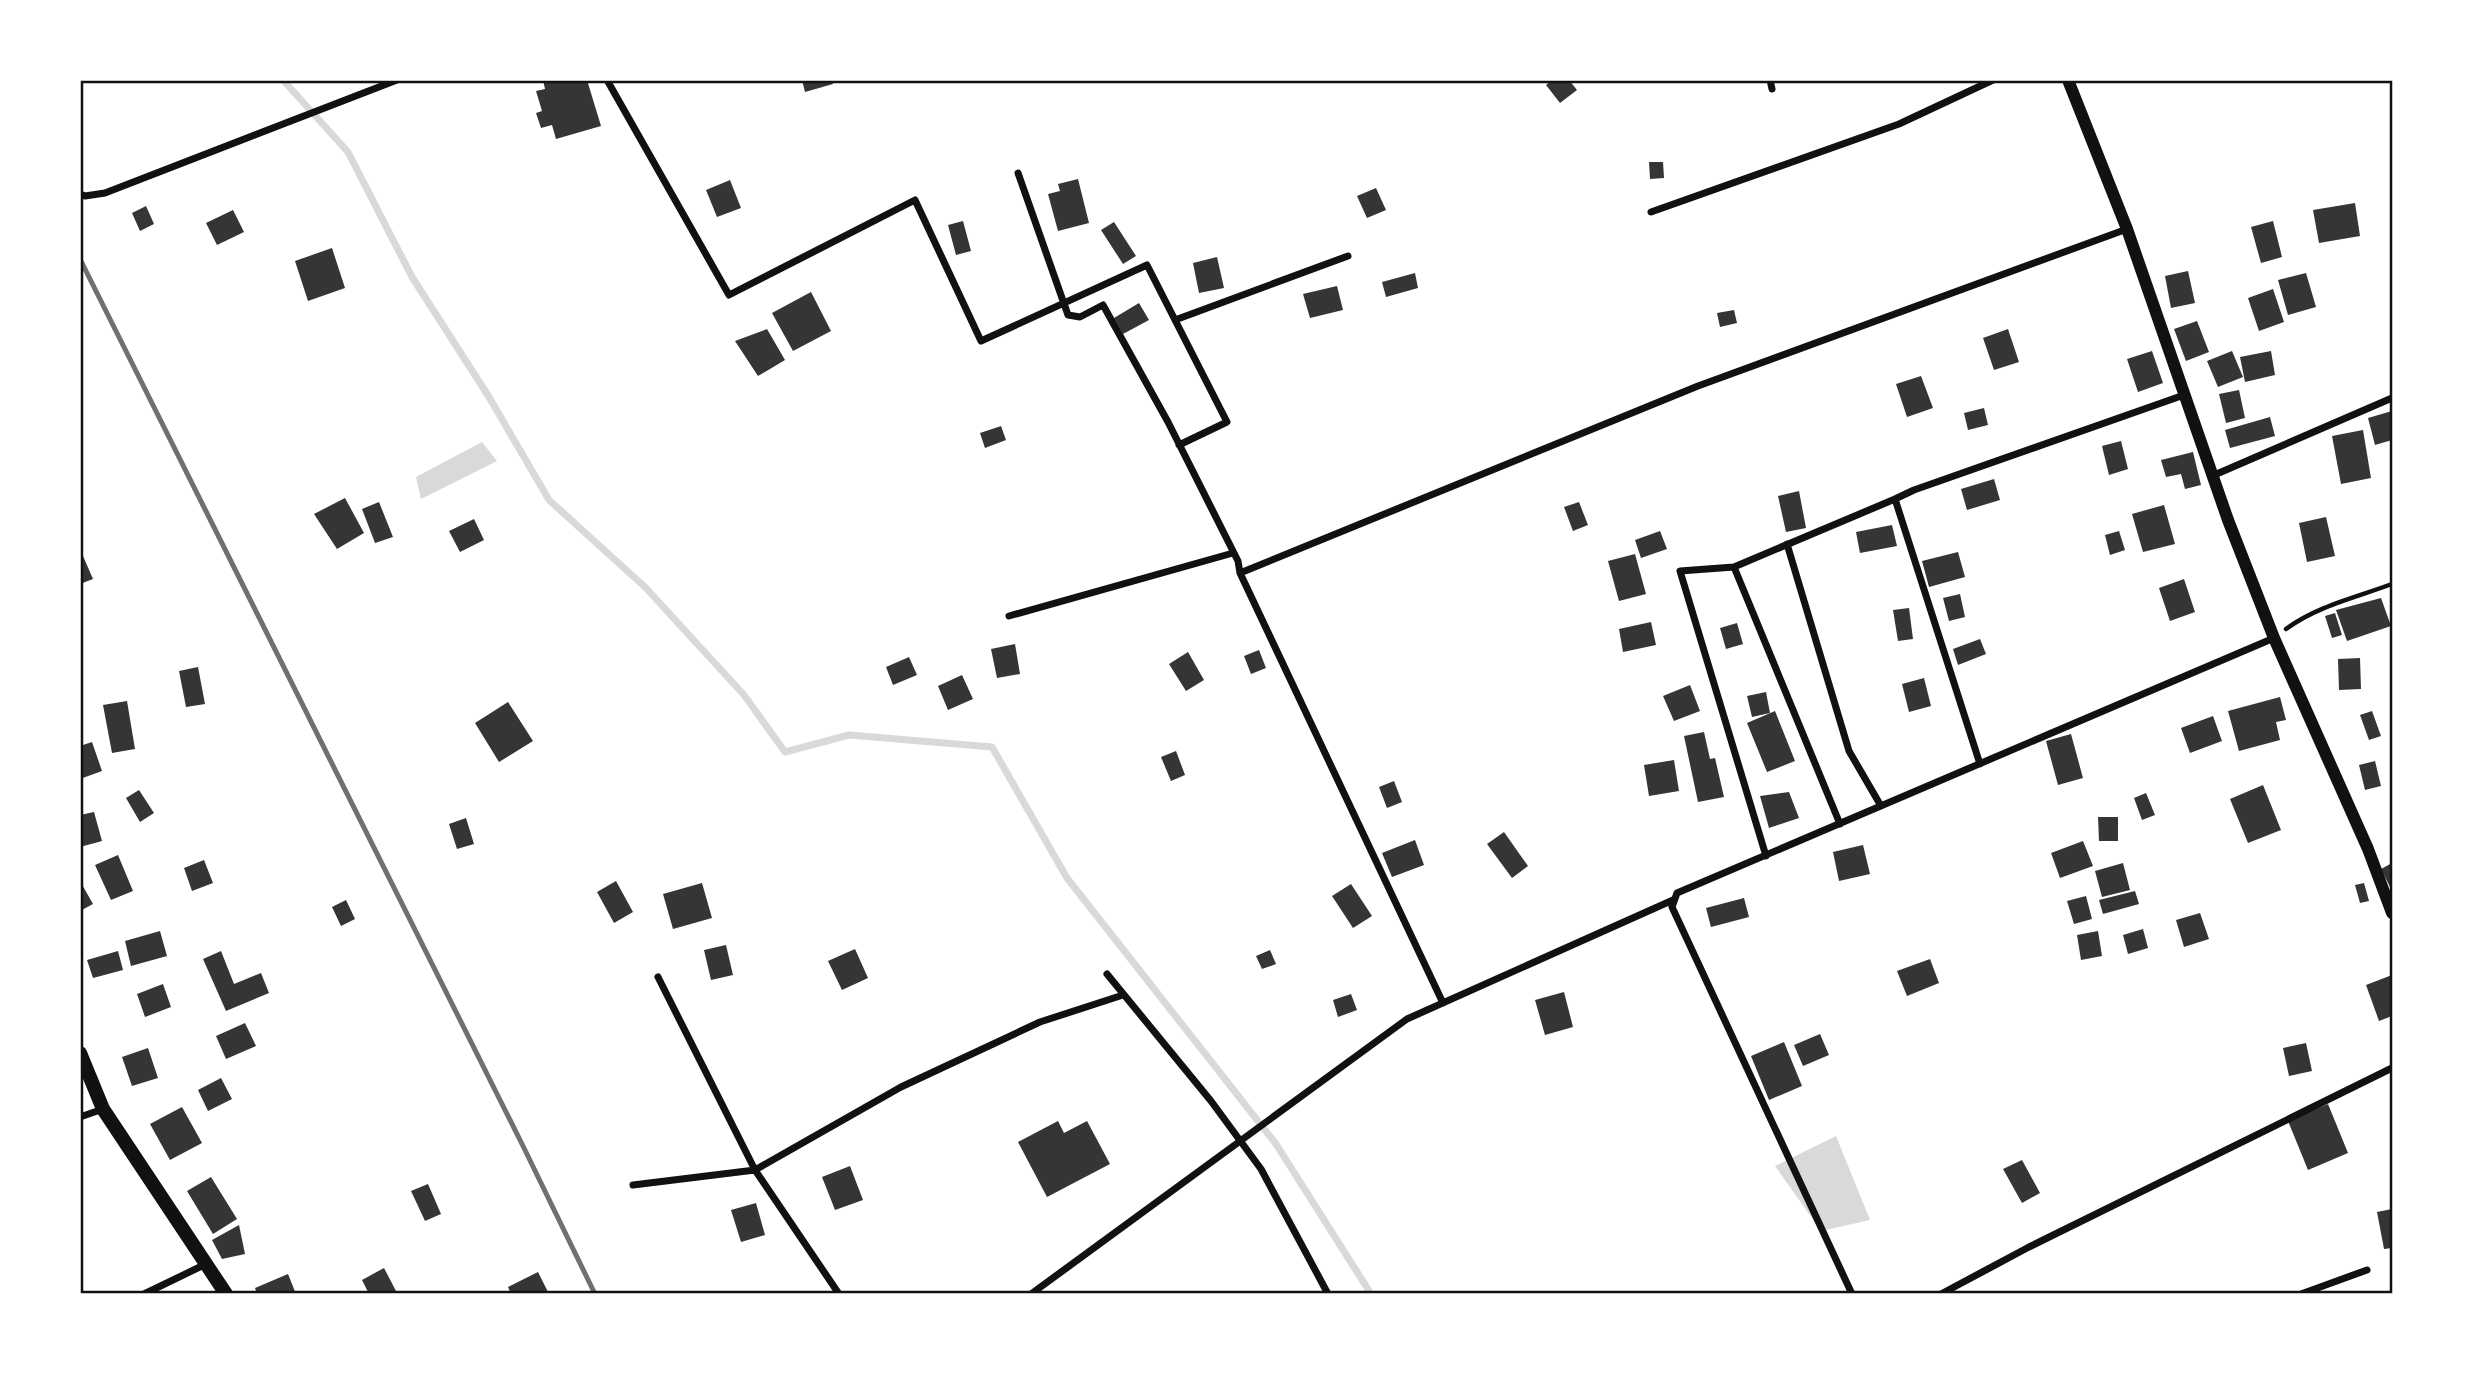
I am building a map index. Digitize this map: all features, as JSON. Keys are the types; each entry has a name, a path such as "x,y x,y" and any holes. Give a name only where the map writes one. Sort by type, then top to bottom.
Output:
{"main road":[{"path":"80,1053 103,1109 226,1293"}],"street":[{"path":"80,194 85,196 105,193 397,80"},
{"path":"607,80 729,295 915,200 981,341 1147,265 1227,422 1179,445"},
{"path":"1770,80 1772,89"},
{"path":"1651,212 1899,124 1993,80"},
{"path":"2068,80 2127,229 2212,476 2274,638 2368,849 2392,913"},
{"path":"1018,173 1068,315 1080,317 1103,305 1179,445 1233,553 1240,573 1443,1003"},
{"path":"1240,573 1698,386 2127,229"},
{"path":"1175,320 1348,256"},
{"path":"1766,856 1680,571 1734,567 1914,490 2184,395"},
{"path":"2212,476 2392,398"},
{"path":"1895,499 1980,764"},
{"path":"1787,544 1849,751 1881,806"},
{"path":"1009,616 1233,553"},
{"path":"1734,567 1840,824"},
{"path":"1852,1293 1672,907 1677,893 2274,638"},
{"path":"1031,1293 1407,1019 1673,900"},
{"path":"1107,974 1211,1101 1261,1170 1328,1293"},
{"path":"658,977 755,1170 839,1293"},
{"path":"633,1185 755,1170 901,1087 1040,1022 1123,995"},
{"path":"1941,1293 2392,1068"},
{"path":"80,1117 103,1109"},
{"path":"144,1293 206,1264"},
{"path":"2301,1293 2367,1270"}],"path":[{"path":"2274,638 2298,620 2392,584"}],"shaded area":[{"path":"482,442 497,461 421,499 416,477"},
{"path":"1836,1136 1870,1220 1821,1231 1775,1166"}],"building":[{"path":"543,80 587,80 601,126 556,139 552,125 541,128 536,113 542,111 536,91 545,89"},
{"path":"802,80 832,80 833,84 805,92"},
{"path":"1552,80 1569,80 1577,90 1560,103 1546,85"},
{"path":"1649,162 1663,162 1664,178 1650,179"},
{"path":"1078,179 1089,223 1058,231 1048,194 1060,191 1058,184"},
{"path":"730,180 741,208 717,217 706,190"},
{"path":"1376,188 1386,210 1367,218 1357,196"},
{"path":"2355,203 2360,236 2319,243 2313,210"},
{"path":"146,206 154,224 140,231 132,213"},
{"path":"233,210 244,232 217,245 206,223"},
{"path":"963,221 971,251 956,255 948,225"},
{"path":"2273,221 2282,257 2261,263 2251,227"},
{"path":"1114,222 1136,256 1123,264 1101,230"},
{"path":"332,248 345,288 308,301 295,261"},
{"path":"1217,257 1224,288 1199,293 1193,263"},
{"path":"2188,271 2195,303 2171,308 2165,276"},
{"path":"1415,273 1418,288 1386,297 1382,282"},
{"path":"2306,273 2316,307 2288,315 2278,280"},
{"path":"1337,286 1343,310 1310,318 1303,294"},
{"path":"2273,289 2284,322 2259,331 2248,298"},
{"path":"811,292 831,331 793,351 772,313"},
{"path":"1139,303 1149,320 1123,334 1114,318"},
{"path":"1734,310 1737,323 1720,327 1717,313"},
{"path":"2197,321 2209,352 2186,361 2174,329"},
{"path":"767,329 785,360 758,376 735,341"},
{"path":"2008,329 2019,362 1994,370 1983,338"},
{"path":"2152,351 2163,383 2138,392 2127,359"},
{"path":"2232,351 2243,377 2218,387 2207,361"},
{"path":"2271,351 2275,375 2245,382 2240,357"},
{"path":"1921,376 1933,408 1907,417 1896,384"},
{"path":"2239,390 2245,418 2226,423 2219,394"},
{"path":"1984,408 1988,425 1968,430 1964,413"},
{"path":"2392,411 2392,440 2375,445 2368,418"},
{"path":"2270,417 2275,436 2230,448 2225,430"},
{"path":"1001,426 1006,440 985,448 980,433"},
{"path":"2363,430 2371,478 2341,484 2332,436"},
{"path":"2121,441 2128,469 2109,475 2102,446"},
{"path":"2193,452 2201,485 2185,489 2181,474 2166,477 2161,460"},
{"path":"1994,479 2000,500 1967,510 1961,489"},
{"path":"1799,491 1806,528 1786,532 1778,496"},
{"path":"345,498 364,533 337,549 314,514"},
{"path":"379,502 393,537 375,543 362,509"},
{"path":"1579,502 1588,525 1573,531 1564,507"},
{"path":"2164,505 2175,544 2143,552 2132,514"},
{"path":"2326,517 2335,556 2307,562 2299,523"},
{"path":"474,519 484,540 460,552 449,531"},
{"path":"1892,525 1897,546 1860,553 1856,532"},
{"path":"1660,531 1667,549 1641,558 1635,540"},
{"path":"2119,531 2125,550 2110,555 2105,535"},
{"path":"80,549 93,579 80,584"},
{"path":"1958,552 1965,577 1929,587 1922,561"},
{"path":"1635,554 1646,594 1619,601 1608,561"},
{"path":"2184,579 2195,612 2170,621 2159,588"},
{"path":"1960,594 1965,617 1949,621 1943,598"},
{"path":"2381,598 2391,626 2347,641 2336,610"},
{"path":"1909,608 1913,639 1898,641 1893,610"},
{"path":"2335,613 2342,635 2332,638 2325,616"},
{"path":"1651,622 1656,645 1623,652 1619,629"},
{"path":"1737,623 1743,644 1726,649 1720,628"},
{"path":"1980,639 1986,654 1958,665 1953,649"},
{"path":"1015,644 1020,674 997,678 991,649"},
{"path":"1259,650 1266,668 1251,674 1244,656"},
{"path":"1188,652 1204,680 1186,691 1169,664"},
{"path":"909,657 917,675 893,685 886,667"},
{"path":"2360,658 2361,689 2339,690 2338,659"},
{"path":"198,667 205,704 186,707 179,671"},
{"path":"962,675 973,699 948,710 938,686"},
{"path":"1924,678 1931,706 1909,712 1902,684"},
{"path":"1690,685 1700,711 1674,721 1663,696"},
{"path":"1766,692 1770,713 1752,717 1747,696"},
{"path":"2280,697 2286,720 2276,722 2280,740 2239,751 2228,711"},
{"path":"127,701 135,749 112,753 103,705"},
{"path":"508,702 533,741 499,762 475,723"},
{"path":"1775,711 1795,761 1767,772 1747,723"},
{"path":"2372,711 2381,736 2369,740 2360,715"},
{"path":"2213,716 2222,741 2190,753 2181,728"},
{"path":"1704,732 1710,759 1715,758 1724,797 1698,802 1684,736"},
{"path":"2071,734 2083,778 2058,785 2046,741"},
{"path":"92,742 102,771 80,779 80,746"},
{"path":"1176,751 1185,775 1171,781 1161,757"},
{"path":"1674,760 1679,791 1649,796 1644,765"},
{"path":"2375,761 2381,786 2365,790 2359,765"},
{"path":"1394,781 1402,802 1387,808 1379,787"},
{"path":"2263,785 2281,830 2248,843 2230,799"},
{"path":"139,790 154,813 140,822 126,798"},
{"path":"1789,792 1799,818 1769,828 1760,796"},
{"path":"2146,793 2155,815 2142,820 2134,798"},
{"path":"94,812 102,841 80,847 80,815"},
{"path":"2098,817 2118,817 2118,841 2099,841"},
{"path":"466,818 474,844 457,849 449,824"},
{"path":"1504,832 1528,866 1512,878 1487,844"},
{"path":"1415,840 1424,865 1392,877 1382,853"},
{"path":"2083,841 2093,866 2060,878 2051,853"},
{"path":"1863,845 1870,874 1839,881 1833,852"},
{"path":"118,855 133,891 111,900 95,865"},
{"path":"204,860 213,883 192,891 184,868"},
{"path":"2123,863 2130,890 2102,897 2095,871"},
{"path":"2392,863 2392,891 2381,869"},
{"path":"80,881 93,904 80,911"},
{"path":"616,881 633,912 614,923 597,892"},
{"path":"702,883 712,918 673,929 663,894"},
{"path":"2364,883 2369,901 2360,903 2355,885"},
{"path":"1351,884 1372,916 1353,928 1332,896"},
{"path":"2135,891 2139,904 2103,914 2099,900"},
{"path":"2086,896 2092,919 2074,924 2067,901"},
{"path":"1744,898 1749,917 1711,927 1706,908"},
{"path":"346,900 355,919 341,926 332,907"},
{"path":"2200,913 2209,939 2184,947 2176,920"},
{"path":"2143,929 2148,948 2128,954 2123,935"},
{"path":"160,931 167,956 131,966 125,941"},
{"path":"2098,931 2102,956 2081,960 2077,935"},
{"path":"726,945 733,975 711,980 704,950"},
{"path":"855,949 868,978 842,990 828,961"},
{"path":"1270,950 1276,964 1262,969 1256,956"},
{"path":"118,951 123,970 93,978 87,960"},
{"path":"221,951 234,984 261,973 269,993 226,1011 203,959"},
{"path":"1930,959 1939,983 1907,996 1897,971"},
{"path":"2392,975 2392,1016 2379,1021 2366,985"},
{"path":"163,984 171,1007 145,1017 137,994"},
{"path":"1564,992 1573,1027 1545,1035 1535,1000"},
{"path":"1351,994 1357,1010 1338,1017 1333,1000"},
{"path":"245,1023 256,1046 226,1059 216,1036"},
{"path":"1820,1034 1829,1055 1803,1066 1794,1045"},
{"path":"1784,1042 1802,1086 1769,1100 1751,1056"},
{"path":"2306,1043 2312,1071 2289,1076 2283,1048"},
{"path":"148,1048 158,1078 132,1086 122,1057"},
{"path":"221,1078 232,1099 208,1111 198,1090"},
{"path":"2328,1104 2348,1153 2308,1170 2288,1121"},
{"path":"182,1107 202,1143 170,1160 150,1124"},
{"path":"1058,1121 1064,1133 1087,1121 1110,1164 1047,1197 1018,1142"},
{"path":"2022,1160 2040,1193 2022,1203 2003,1169"},
{"path":"850,1166 863,1200 835,1210 822,1177"},
{"path":"211,1177 237,1219 213,1234 187,1191"},
{"path":"428,1184 441,1214 425,1221 411,1191"},
{"path":"756,1203 765,1235 741,1242 731,1210"},
{"path":"2392,1209 2392,1248 2384,1249 2377,1212"},
{"path":"239,1225 245,1254 222,1259 212,1240"},
{"path":"384,1268 396,1291 392,1294 369,1294 362,1280"},
{"path":"538,1272 549,1294 511,1294 508,1287"},
{"path":"288,1274 296,1294 257,1294 255,1288"}],"waterway":[{"path":"283,80 348,152 412,277 489,397 549,500 645,587 744,695 785,752 849,735 992,747 1067,878 1276,1144 1371,1294"}],"railway":[{"path":"80,259 595,1294"}]}
